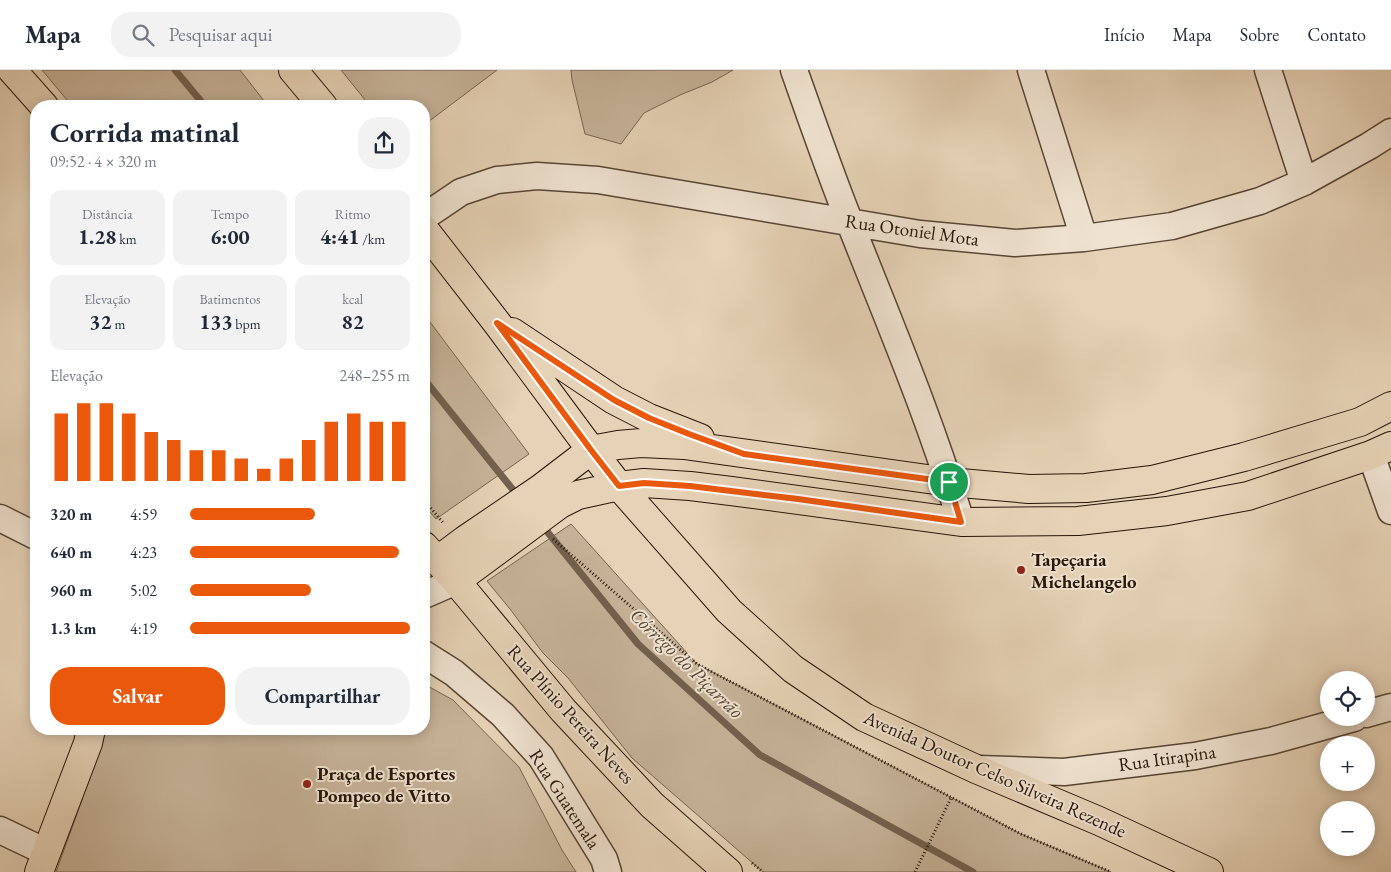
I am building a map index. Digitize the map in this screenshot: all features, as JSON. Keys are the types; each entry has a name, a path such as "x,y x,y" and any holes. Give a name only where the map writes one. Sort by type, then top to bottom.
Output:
{"main road":[{"path":"12,70 39,100"},
{"path":"293,70 318,100"},
{"name":"Avenida Doutor Celso Silveira Rezende","path":"430,236 619,486 729,611 793,669 864,717 976,769 1099,821 1209,872"},
{"path":"497,323 614,400 649,418 744,454"},
{"path":"456,581 533,523 550,497 591,450 618,445 684,445 949,482 1029,489 1076,488 1152,480 1244,457 1360,422 1391,406"},
{"path":"550,497 578,495 619,486 644,483 690,486 807,500 961,522 1078,520 1167,511 1248,496 1381,450"},
{"path":"430,557 533,523"},
{"name":"Rua Plínio Pereira Neves","path":"430,560 456,581 563,710 652,805 728,872"},
{"path":"43,862 90,735"}],"street":[{"path":"794,70 849,222 898,342 949,482 961,522"},
{"path":"1031,70 1084,238"},
{"path":"1268,70 1304,182"},
{"name":"Rua Otoniel Mota","path":"430,213 460,192 497,180 537,176 598,180 920,234 1015,243 1084,238 1172,226 1260,201 1304,182 1391,132"},
{"path":"1381,450 1391,511"},
{"path":"0,518 30,533"},
{"path":"0,540 30,537"},
{"path":"430,592 456,581"},
{"name":"Rua Guatemala","path":"430,658 454,673 503,715 541,757 604,859 608,872"},
{"path":"1375,711 1391,707"},
{"name":"Rua Itirapina","path":"976,769 1064,772 1195,756 1271,741 1325,726"},
{"path":"0,830 43,862"}],"path":[{"path":"533,523 697,664 1021,834 1111,872"},
{"path":"916,872 951,798"}],"shaded area":[{"path":"42,70 240,70 263,100 67,100"},
{"path":"341,70 497,70 430,120 430,100 365,100"},
{"path":"571,70 733,70 712,82 644,113 621,144 585,134"},
{"path":"430,322 529,454 436,519 430,512"},
{"path":"571,524 697,664 1021,834 1111,872 763,872 632,758 568,678 543,653 487,581"},
{"name":"Praça de Esportes Pompeo de Vitto","path":"430,687 453,700 519,767 562,850 576,872 56,872 82,800 98,735 430,735"}],"waterway":[{"name":"Córrego do Piçarrão","path":"175,70 200,100"},
{"name":"Córrego do Piçarrão","path":"430,386 518,496"},
{"name":"Córrego do Piçarrão","path":"541,524 638,644 760,755 973,872"}],"place":[{"name":"Tapeçaria Michelangelo","path":"1021,570"},
{"name":"Praça de Esportes Pompeo de Vitto","path":"307,784"}],"route":[{"path":"497,323 614,400 649,418 744,454 949,482 961,522 690,486 644,483 619,486 497,323"}]}
